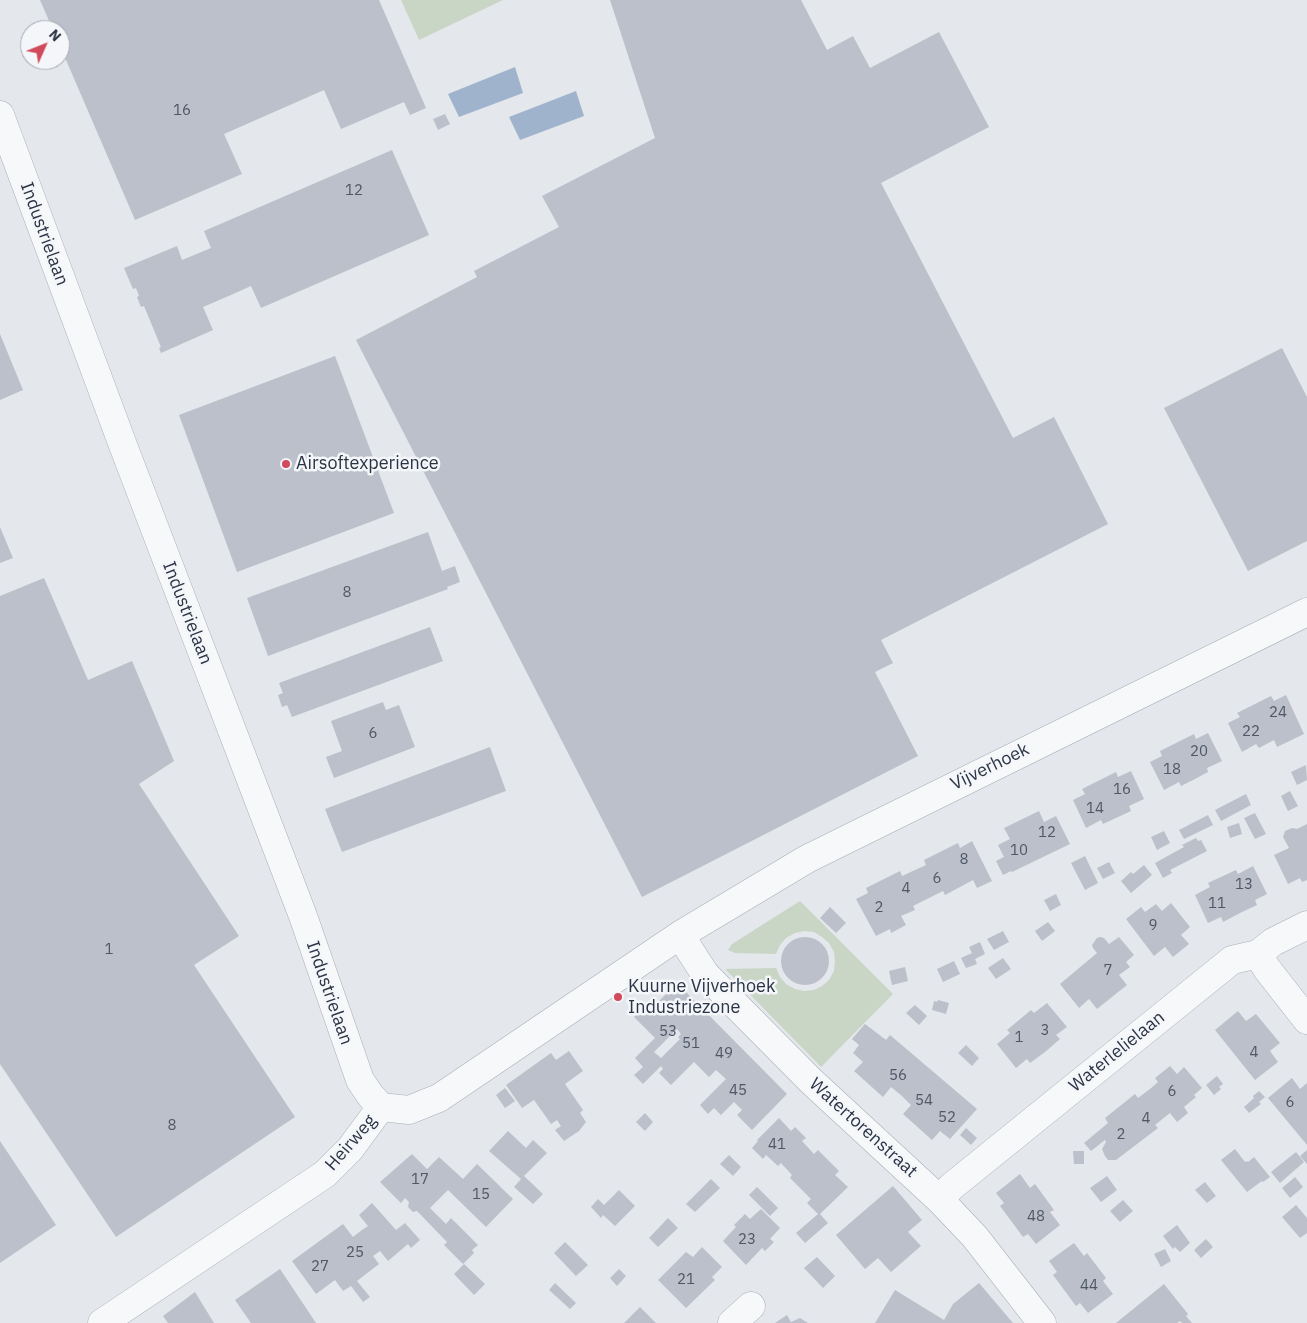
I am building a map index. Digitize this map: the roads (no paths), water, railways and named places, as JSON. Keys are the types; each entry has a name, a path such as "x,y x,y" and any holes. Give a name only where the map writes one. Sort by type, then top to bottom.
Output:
{"street":[{"name":"Industrielaan","path":"0,115 124,448 303,916 360,1080 370,1095 382,1107"},
{"name":"Vijverhoek","path":"680,935 806,858 1307,612"},
{"name":"Waterlelielaan","path":"940,1200 952,1187 1232,960 1258,954 1273,942 1307,925"},
{"name":"Heirweg","path":"102,1323 325,1174 350,1149 382,1107 409,1110 439,1098 680,935"},
{"name":"Watertorenstraat","path":"680,935 705,974 811,1081 940,1200 975,1237 1042,1323"},
{"path":"1258,954 1267,969 1307,1020"}],"water":[{"path":"515,67 523,93 459,117 448,94"},
{"path":"576,91 584,116 520,140 509,117"}],"place":[{"name":"Airsoftexperience","path":"286,464"},
{"name":"Kuurne Vijverhoek Industriezone","path":"618,997"}]}
